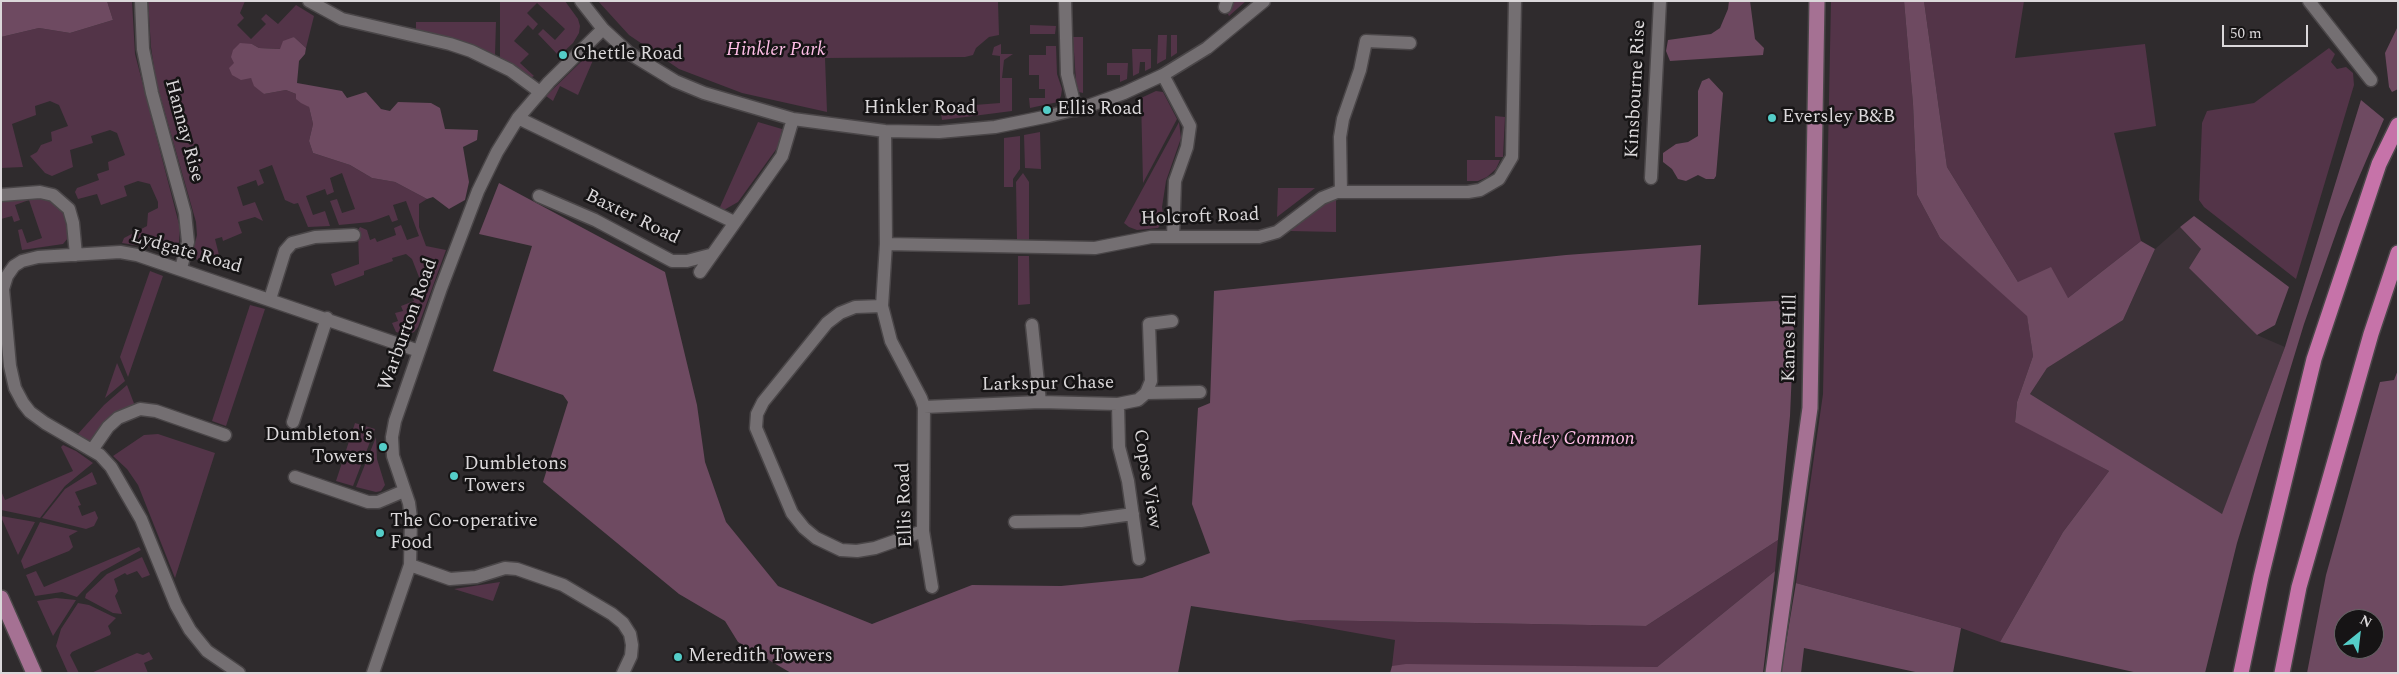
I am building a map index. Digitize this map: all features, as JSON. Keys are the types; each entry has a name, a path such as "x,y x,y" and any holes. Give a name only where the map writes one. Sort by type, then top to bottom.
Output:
{"highway":[{"path":"2241,673 2261,577 2314,359 2379,164 2398,125"},
{"path":"2282,673 2299,587 2371,334 2398,253"}],"main road":[{"name":"Kanes Hill","path":"1773,673 1810,408 1817,1"},
{"path":"1,598 34,673"}],"street":[{"name":"Hannay Rise","path":"141,1 143,49 152,93 185,213 188,242 180,268"},
{"path":"309,1 342,19 450,44 471,51 510,70 540,92"},
{"name":"Hinkler Road","path":"581,1 603,29 629,53 674,81 728,101 793,120 885,131 951,132 995,127 1076,110 1119,95 1163,75 1207,48 1264,1"},
{"path":"1065,1 1067,74 1076,110"},
{"name":"Holcroft Road","path":"886,244 1095,248 1130,240 1173,237 1259,237 1277,232 1322,198 1342,192 1468,192 1480,190 1499,179 1512,156 1515,1"},
{"name":"Kinsbourne Rise","path":"1651,178 1660,1"},
{"path":"2309,1 2371,80"},
{"name":"Warburton Road","path":"373,673 410,565 411,518 393,456 392,437 394,421 419,351 478,192 497,152 518,118 540,92 603,29"},
{"path":"1342,192 1340,136 1343,119 1360,70 1366,41 1410,43"},
{"path":"1163,75 1190,126 1187,147 1175,181 1173,237"},
{"path":"518,118 734,222"},
{"path":"700,272 710,255 782,156 793,120"},
{"name":"Ellis Road","path":"885,131 886,244 882,306 890,341 922,398 924,407 922,531 932,587"},
{"path":"1,195 40,192 53,195 69,209 73,223 76,255"},
{"name":"Baxter Road","path":"539,196 595,220 672,260 687,261 710,255"},
{"path":"270,299 282,260 292,244 315,237 354,235"},
{"name":"Lydgate Road","path":"239,673 207,651 190,630 176,605 134,503 111,466 92,450 45,423 30,412 23,403 15,388 10,366 3,289 7,276 14,266 22,261 38,257 120,252 137,255 327,318 419,351"},
{"path":"882,306 855,307 840,313 827,323 763,402 757,414 756,428 792,513 804,528 816,538 841,550 857,551 875,548 922,531"},
{"path":"293,422 327,318"},
{"path":"1146,393 1151,381 1148,324 1172,321"},
{"path":"1032,325 1040,402"},
{"name":"Larkspur Chase","path":"924,407 1040,402 1118,404 1138,400 1146,393 1200,392"},
{"name":"Copse View","path":"1118,404 1119,447 1128,481 1139,559"},
{"path":"92,450 118,418 140,409 156,411 225,435"},
{"path":"295,477 368,502 378,502 404,491"},
{"path":"1015,522 1080,521 1133,514"},
{"path":"410,565 450,579 476,577 504,568 517,569 563,585 612,614 623,623 630,634 632,645 631,656 622,673"}],"shaded area":[{"path":"2180,227 2201,249 2257,335 2285,347 2222,515 2030,394 2047,368 2123,320 2155,249"}],"green space":[{"path":"1,1 107,1 113,20 70,33 39,28 1,37"},
{"path":"107,1 132,1 135,54 180,228 179,242 173,251 122,243 124,238 147,226 148,213 158,208 158,202 150,184 138,181 124,186 127,196 101,205 97,194 78,199 75,192 77,188 99,180 97,174 109,170 108,162 125,155 117,133 110,130 91,136 93,143 70,150 73,167 52,176 45,173 30,156 37,152 41,145 52,141 51,132 68,126 59,105 50,101 35,106 36,115 12,124 23,167 1,168 1,37 39,28 70,33 113,20"},
{"path":"148,1 245,1 240,13 244,18 237,25 251,39 266,24 261,19 266,14 278,24 296,5 314,16 306,48 294,37 281,49 259,48 252,44 251,78 264,94 286,90 296,94 309,107 313,124 309,141 313,153 350,165 372,178 395,182 427,199 419,204 419,227 426,246 446,250 418,327 414,332 406,335 396,332 392,323 398,321 395,313 403,311 401,306 414,301 412,295 424,290 412,259 406,254 392,258 393,261 364,271 364,275 335,286 331,274 359,264 358,230 360,227 367,230 370,240 375,238 377,242 396,235 394,228 401,225 407,240 419,236 406,201 393,205 398,220 392,222 389,215 370,222 339,225 330,201 337,199 342,213 355,209 342,173 330,178 334,192 327,195 325,189 306,196 313,215 325,211 330,226 308,227 298,203 294,204 285,200 272,165 259,170 264,183 258,186 256,180 237,187 243,206 255,202 263,221 255,217 238,222 242,233 223,241 222,237 215,239 219,255 201,262 194,258 192,255 197,235 196,222 156,81 151,47"},
{"path":"500,1 565,1 578,19 579,33 573,43 559,56 538,34 543,29 555,40 565,29 537,3 527,13 538,24 533,30 528,25 514,41 529,54 520,63 534,76 530,78 500,58"},
{"name":"Hinkler Park","path":"598,1 998,1 999,35 989,37 976,48 973,55 965,57 825,58 827,112 742,93 679,69 629,35"},
{"path":"1230,1 1246,1 1229,16 1227,12"},
{"path":"1729,1 1750,1 1755,39 1764,48 1763,55 1670,61 1666,51 1668,40 1711,34 1720,28 1728,9"},
{"path":"1831,1 1904,1 1913,104 1917,195 1940,238 2027,315 2033,356 2017,402 2015,421 2109,471 2063,532 2000,642 1961,628 1796,583 1823,394"},
{"path":"1904,1 1924,1 1947,167 2018,282 2051,267 2068,298 2141,241 2155,249 2123,320 2047,368 2030,394 2222,514 2285,347 2361,100 2384,119 2341,219 2304,324 2237,543 2205,673 2138,673 2000,642 2063,532 2109,471 2015,422 2017,402 2033,356 2027,316 1940,238 1917,195 1913,104"},
{"path":"1924,1 2024,1 2015,58 2145,44 2156,126 2114,133 2141,241 2068,298 2018,282 1947,167"},
{"path":"416,22 496,22 495,55 461,41 416,31"},
{"path":"1030,25 1056,26 1055,34 1030,34"},
{"path":"2398,26 2398,89 2392,92 2389,87 2385,53"},
{"path":"1158,35 1167,35 1166,59 1157,64"},
{"path":"1171,35 1177,35 1177,53 1171,57"},
{"path":"294,37 306,48 305,54 299,61 297,83 342,91 347,98 366,92 381,109 390,111 398,102 431,103 440,108 445,129 478,130 477,140 463,147 469,182 465,200 449,209 433,197 427,199 395,182 372,178 350,165 313,153 309,141 313,124 309,107 296,99 296,94 286,90 264,94 254,86 251,78 241,80 232,75 229,68 234,63 231,57 233,50 240,43 252,44 259,48 280,49 283,41"},
{"path":"1073,37 1083,37 1083,93 1079,92 1076,82"},
{"path":"1001,44 1001,54 1013,54 1004,60 1002,78 1012,78 1012,111 942,120 941,113 962,106 1000,103 1000,56 992,55 994,47"},
{"path":"1046,46 1056,46 1057,74 1062,89 1061,96 1058,102 1030,108 1029,98 1045,98 1045,89 1039,89 1039,75 1029,75 1029,55 1046,55"},
{"path":"2329,48 2335,54 2331,62 2337,69 2346,67 2353,73 2354,85 2296,279 2204,207 2199,200 2202,123 2207,111 2254,103"},
{"path":"1132,49 1151,49 1151,68 1145,71 1145,62 1140,62 1139,73 1133,76"},
{"path":"597,51 578,95 560,86 553,101 546,96 591,52"},
{"path":"1107,63 1128,63 1127,79 1120,82 1120,75 1107,75"},
{"path":"1709,78 1723,93 1716,176 1714,179 1706,179 1698,175 1686,181 1678,179 1672,169 1663,162 1663,153 1676,144 1688,142 1698,136 1698,91 1702,81"},
{"path":"1156,91 1163,92 1177,119 1143,183 1141,98"},
{"path":"1495,116 1505,117 1503,157 1495,157"},
{"path":"758,122 782,129 780,144 738,202 724,210 720,207"},
{"path":"1179,122 1181,138 1166,181 1162,207 1164,220 1158,228 1137,230 1129,227 1124,223"},
{"path":"1040,132 1041,169 1025,168 1024,135"},
{"path":"1020,136 1020,169 1013,179 1013,187 1004,187 1004,138"},
{"path":"1467,160 1500,160 1496,169 1487,177 1478,181 1467,181"},
{"path":"1023,173 1029,182 1029,240 1017,240 1016,182"},
{"name":"Netley Common","path":"499,183 665,272 697,405 705,462 726,522 778,586 872,624 972,585 1061,586 1142,578 1210,553 1192,504 1198,408 1210,403 1214,291 1566,255 1701,245 1698,305 1795,300 1790,416 1778,540 1646,626 1289,621 1191,606 1178,673 791,673 738,642 725,621 679,594 543,482 568,402 563,395 493,371 532,246 479,234"},
{"path":"1278,188 1315,188 1277,217"},
{"path":"40,194 64,209 68,238 63,244 22,250 18,230 22,229 27,243 42,238 29,200 15,205 20,220 14,222 12,216 1,219 1,198"},
{"path":"1336,199 1336,232 1290,231 1323,204"},
{"path":"2194,216 2289,287 2275,325 2257,335 2189,268 2201,249 2180,227"},
{"path":"1018,256 1029,256 1030,304 1018,305"},
{"path":"150,271 163,276 128,377 120,357"},
{"path":"250,305 265,309 226,426 212,421"},
{"path":"117,363 125,381 105,398"},
{"path":"2398,370 2398,673 2307,673 2326,575 2380,382 2394,380"},
{"path":"127,385 135,406 93,442 77,435 104,405"},
{"path":"355,423 375,429 353,486 336,481"},
{"path":"158,434 215,453 175,578 138,485 127,469 113,456 144,435"},
{"path":"376,437 377,459 385,485 381,491 376,492 356,487"},
{"path":"63,445 76,451 93,463 65,486 40,518 1,510 1,491 5,500 73,471 61,447"},
{"path":"92,472 97,484 75,492 81,505 78,506 82,516 95,511 98,518 94,526 86,529 42,518 65,489"},
{"path":"1,517 35,522 18,555"},
{"path":"40,522 78,531 69,536 73,547 69,551 24,569 21,561"},
{"path":"1778,540 1775,571 1657,667 1392,666 1395,640 1289,621 1646,626"},
{"path":"139,547 141,550 101,572 77,597 62,592 35,596 26,575 36,571 44,587"},
{"path":"142,557 150,575 142,578 137,571 127,575 125,573 114,579 118,591 115,596 122,614 113,613 85,598 86,594 107,574"},
{"path":"1775,571 1763,673 1390,673 1392,666 1406,664 1657,667"},
{"path":"500,582 493,601 454,589"},
{"path":"1796,583 1961,628 1953,673 1920,673 1804,648 1801,673 1781,673"},
{"path":"56,598 76,600 53,636 37,601"},
{"path":"78,603 89,605 116,618 108,626 110,635 72,652 70,655 79,673 68,673 56,646 61,629"},
{"path":"149,652 153,659 144,663 148,673 91,673 137,653 143,655"}],"place":[{"name":"Chettle Road","path":"563,55"},
{"name":"Ellis Road","path":"1047,110"},
{"name":"Eversley B&B","path":"1772,118"},
{"name":"Dumbleton's Towers","path":"383,447"},
{"name":"Dumbletons Towers","path":"454,476"},
{"name":"The Co-operative Food","path":"380,533"},
{"name":"Meredith Towers","path":"678,657"}]}
